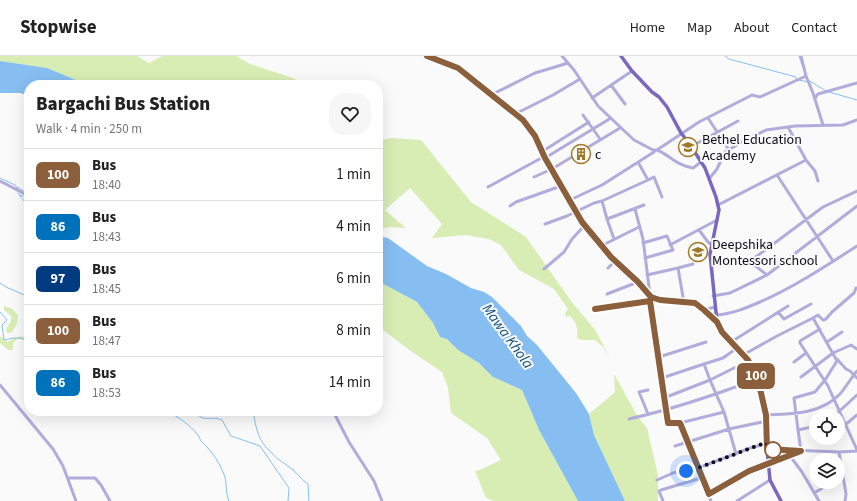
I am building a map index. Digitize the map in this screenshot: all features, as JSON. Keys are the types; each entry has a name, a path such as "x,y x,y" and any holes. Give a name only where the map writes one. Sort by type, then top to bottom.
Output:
{"main road":[{"path":"621,56 632,71 664,102 681,133 692,146 701,162 718,204 718,220 710,254 717,322 722,332 748,360 757,379 767,421 767,449 770,480 781,501"}],"street":[{"path":"427,56 458,68 523,120 535,136 561,186 585,225 601,246 653,298 695,303 717,322"},
{"path":"562,56 598,106 634,140 664,153 674,161 688,167 693,168 701,162"},
{"path":"801,56 806,76 815,98 823,125"},
{"path":"491,95 535,73 565,64 567,62"},
{"path":"592,98 632,71"},
{"path":"570,200 602,185 681,133 708,118 752,95 760,97 806,76"},
{"path":"515,114 580,79"},
{"path":"815,98 818,95 857,84"},
{"path":"611,85 624,104"},
{"path":"813,93 818,95"},
{"path":"583,115 600,139"},
{"path":"488,187 545,157 611,118"},
{"path":"708,118 729,150"},
{"path":"709,179 717,169 725,152 766,130 788,127 844,125 857,120"},
{"path":"692,146 738,121"},
{"path":"542,151 589,122"},
{"path":"788,127 806,160 815,172 818,181"},
{"path":"534,177 552,169 620,128"},
{"path":"718,204 806,160"},
{"path":"638,162 648,180"},
{"path":"777,175 833,261"},
{"path":"545,224 602,201 654,177 662,196"},
{"path":"0,181 24,193"},
{"path":"510,206 516,202 561,186"},
{"path":"767,275 753,264 753,259 824,207 857,191"},
{"path":"602,201 614,239"},
{"path":"607,219 644,204"},
{"path":"714,296 730,293 767,275 857,206"},
{"path":"634,209 643,243 668,423 680,423 724,412"},
{"path":"670,245 718,220"},
{"path":"544,268 564,252 572,239 585,225"},
{"path":"601,246 639,227"},
{"path":"699,230 712,245"},
{"path":"643,243 666,236 673,250 645,258"},
{"path":"716,315 737,311 786,290 857,246"},
{"path":"608,268 615,261"},
{"path":"647,275 693,264"},
{"path":"678,268 683,298"},
{"path":"607,294 638,282"},
{"path":"743,355 765,342 813,318 818,316 823,320 826,319 854,293 856,288"},
{"path":"595,309 650,301"},
{"path":"778,312 784,319 811,304"},
{"path":"731,342 788,306"},
{"path":"704,310 715,307"},
{"path":"813,318 834,354 846,369 857,378"},
{"path":"820,329 800,342 814,366 825,380 838,409"},
{"path":"827,342 842,332"},
{"path":"659,357 706,342"},
{"path":"801,377 814,366 851,345 857,349"},
{"path":"662,378 723,358 737,348"},
{"path":"794,362 806,353"},
{"path":"801,451 794,397 815,392 837,362 834,354"},
{"path":"664,398 710,380 748,360"},
{"path":"704,364 724,412 736,454"},
{"path":"766,415 796,413 819,409 834,399 857,371"},
{"path":"629,419 666,410 757,379"},
{"path":"0,385 24,414"},
{"path":"648,390 639,392 648,414"},
{"path":"841,409 857,395"},
{"path":"767,449 839,452 857,450 845,425 857,415"},
{"path":"26,416 53,449 59,459 68,478 76,501"},
{"path":"336,416 349,442 374,481 382,501"},
{"path":"675,446 729,429 767,421"},
{"path":"680,423 711,501"},
{"path":"798,430 809,428"},
{"path":"657,480 673,474 698,468 753,447 767,444"},
{"path":"709,494 749,471 768,465 801,451"},
{"path":"839,452 841,477 846,494 845,501"},
{"path":"790,456 802,472 819,501"},
{"path":"68,478 95,478 101,485 110,501"},
{"path":"663,501 659,491 701,478"},
{"path":"737,501 770,480"},
{"path":"814,493 821,489"}],"green space":[{"path":"0,56 137,56 149,63 162,56 236,56 250,64 296,80 76,80 47,68 0,61"},
{"path":"391,138 421,140 471,202 526,237 571,301 596,331 610,359 603,347 595,340 582,340 577,338 576,323 570,316 566,317 565,313 568,309 554,289 519,270 501,245 489,239 466,235 432,238 442,224 410,188 385,210 406,228 388,227 383,228 383,140"},
{"path":"383,284 417,302 433,323 440,337 447,339 458,350 479,363 494,377 522,390 539,430 578,501 494,501 486,498 475,471 501,460 487,438 451,413 448,388 442,372 383,330"},
{"path":"4,306 11,308 18,315 17,324 11,333 7,333 6,329 11,321 11,316 4,310"},
{"path":"0,336 7,342 21,336 24,337 24,341 17,339 13,343 12,350 8,350 0,343"},
{"path":"614,374 638,417 647,428 658,475 658,501 625,501 594,435 589,414 615,392"}],"water":[{"path":"0,61 47,68 76,80 24,80 24,94 0,93"},
{"name":"Mawa Khola","path":"383,237 388,238 427,266 492,297 521,326 527,336 537,345 576,393 589,414 594,435 625,501 578,501 539,430 522,390 493,377 479,363 458,350 447,339 440,337 433,323 417,302 383,284"}],"waterway":[{"path":"725,56 729,59 796,77 796,79"},
{"path":"799,56 803,68"},
{"path":"799,80 808,82"},
{"path":"810,81 826,91"},
{"path":"829,92 857,100"},
{"path":"0,178 15,185 17,188"},
{"path":"17,187 24,191"},
{"path":"18,193 24,200"},
{"path":"20,195 24,196"},
{"path":"0,283 24,295"},
{"path":"0,312 7,320 2,325 4,340 14,338 24,339"},
{"path":"175,416 198,435 221,467 225,477 229,501"},
{"path":"200,416 222,420 231,436 260,446 289,488 288,501"},
{"path":"254,416 257,429 267,449 308,484 309,501"}],"bus line":[{"name":"100","path":"427,56 458,68 523,120 535,136 545,158 582,222 611,257 638,282 651,297 660,300 698,304 717,322 722,332 748,360 759,384 766,415 767,449 801,451 768,465 749,471 709,494 701,478 680,423 668,423 662,373 650,301 595,309"}],"place":[{"name":"Bethel Education Academy","path":"688,147"},
{"name":"c","path":"581,154"},
{"name":"Deepshika Montessori school","path":"698,252"}],"route":[{"path":"686,471 762,444 767,444 767,449 776,450 773,450"}]}
